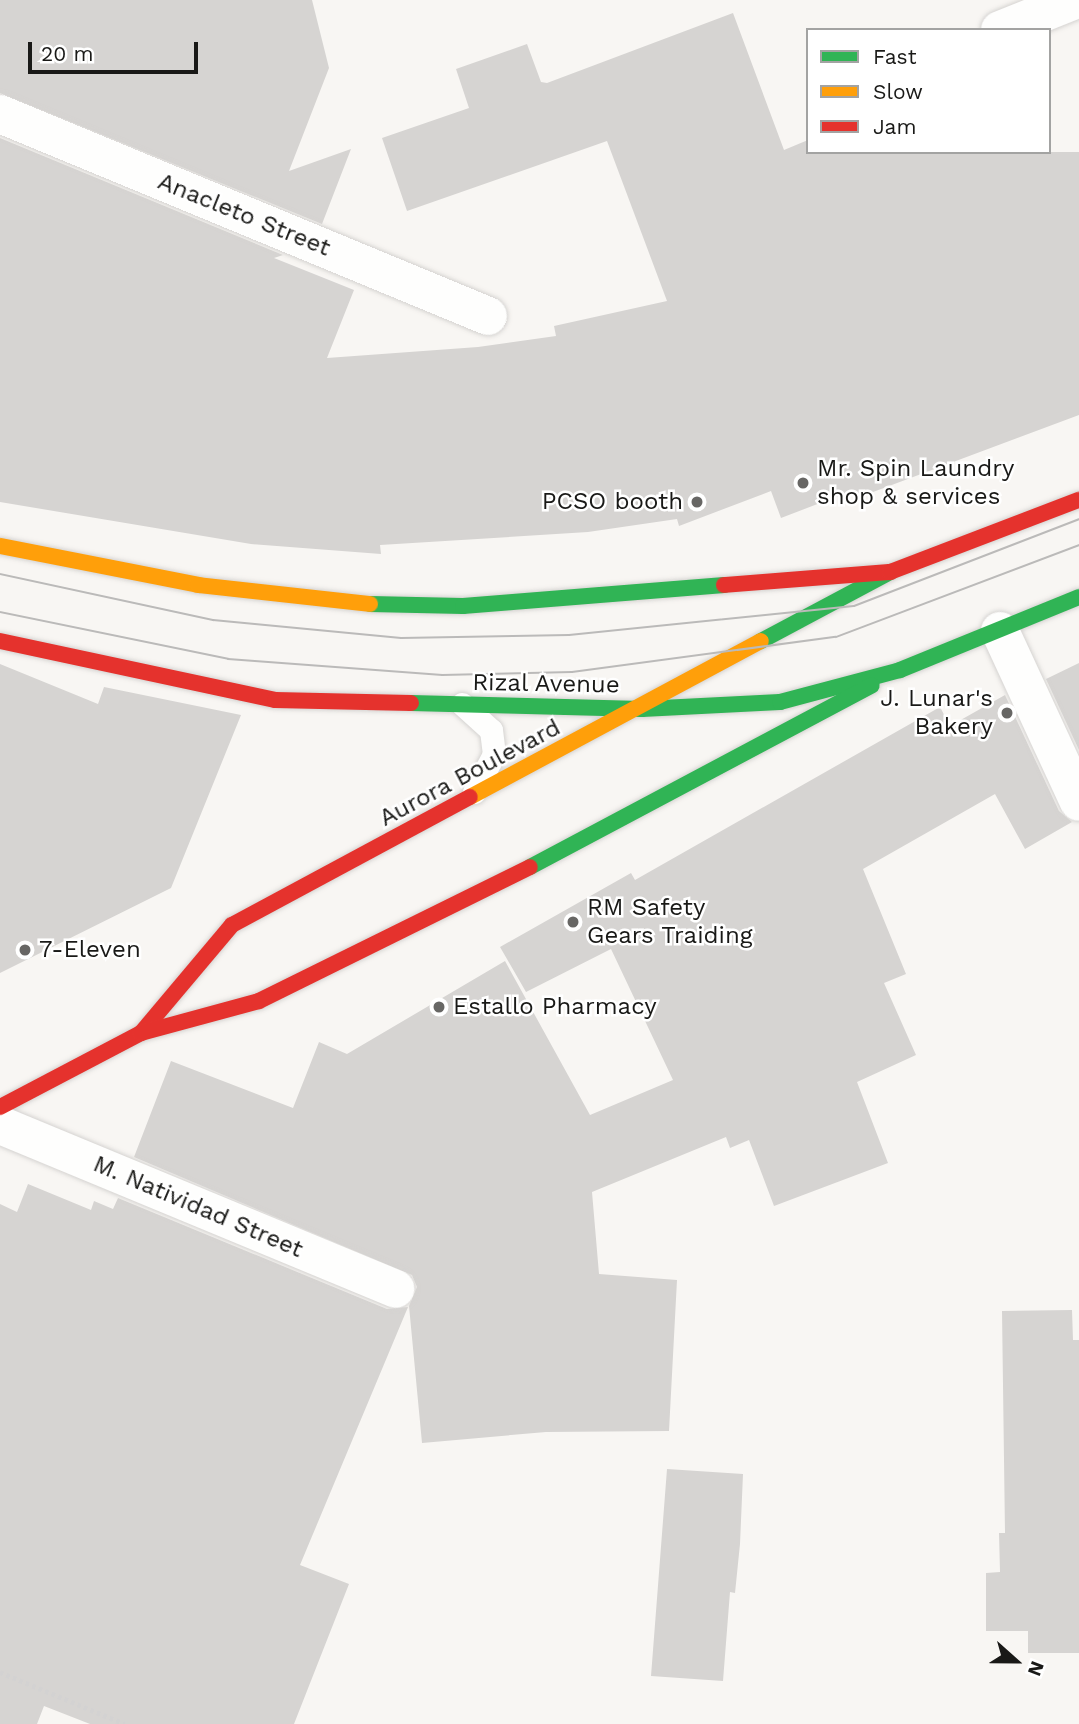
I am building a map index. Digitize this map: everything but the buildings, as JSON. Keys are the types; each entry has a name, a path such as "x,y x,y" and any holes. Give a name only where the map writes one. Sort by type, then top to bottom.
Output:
{"main road":[{"path":"0,546 198,585 350,603 463,606 890,572 1079,500"},
{"name":"Aurora Boulevard","path":"141,1032 232,925 642,709 890,572"},
{"name":"Rizal Avenue","path":"0,641 275,700 642,709 779,702 900,670 1079,597"},
{"name":"Aurora Boulevard","path":"0,1107 141,1032 260,1001 568,848 900,670"}],"street":[{"path":"1005,28 1075,0"},
{"name":"Anacleto Street","path":"0,114 488,316"},
{"path":"1000,631 1079,802"},
{"name":"M. Natividad Street","path":"0,1125 396,1289"}],"lane":[{"path":"461,705 491,730 494,754 469,800"}],"path":[{"path":"0,1672 125,1724"}],"tram line":[{"path":"0,574 213,620 401,638 569,635 854,606 1079,519"},
{"path":"0,612 228,659 442,675 572,672 836,637 1079,545"}],"traffic: fast":[{"path":"761,641 890,572"},
{"path":"370,604 463,606 724,585"},
{"path":"411,703 642,709 780,702 900,670 1079,597"},
{"path":"530,867 872,685"}],"traffic: slow":[{"path":"0,546 198,585 370,604"},
{"path":"470,797 761,641"}],"traffic: jam":[{"path":"724,585 890,572 1079,500"},
{"path":"0,641 275,700 411,703"},
{"path":"141,1033 232,925 470,797"},
{"path":"0,1107 141,1033 259,1001 530,867"}],"place":[{"name":"Mr. Spin Laundry shop & services","path":"803,483"},
{"name":"PCSO booth","path":"697,502"},
{"name":"J. Lunar's Bakery","path":"1007,713"},
{"name":"RM Safety Gears Traiding","path":"573,922"},
{"name":"7-Eleven","path":"25,950"},
{"name":"Estallo Pharmacy","path":"439,1007"}]}
